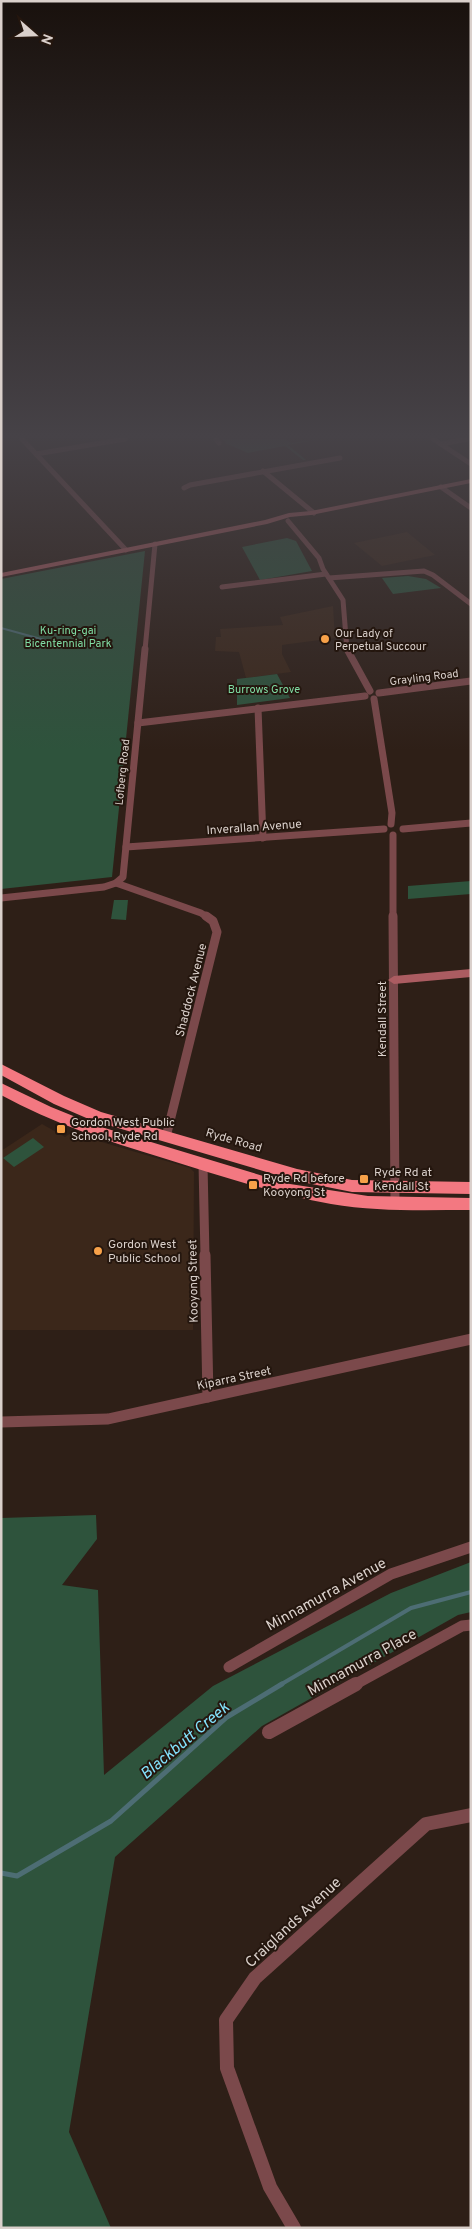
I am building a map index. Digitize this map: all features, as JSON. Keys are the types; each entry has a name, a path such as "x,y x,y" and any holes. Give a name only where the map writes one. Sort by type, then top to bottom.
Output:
{"highway":[{"name":"Ryde Road","path":"1,1069 80,1110 166,1137 323,1181 352,1186 394,1188 471,1188"},
{"path":"1,1088 28,1104 66,1120 203,1164 319,1196 395,1204 471,1204"}],"main road":[{"path":"2,574 160,543"},
{"path":"394,980 471,973"}],"street":[{"path":"119,543 126,550"},
{"path":"307,543 313,558 343,600 347,651 368,693"},
{"name":"Lofberg Road","path":"116,882 121,879 124,873 155,544"},
{"path":"222,587 326,574 424,572 433,574 471,604"},
{"name":"Grayling Road","path":"377,696 471,681"},
{"path":"138,723 368,693 377,696 392,813 391,824"},
{"path":"258,708 263,838"},
{"path":"403,829 400,826 391,824 385,826 384,829 388,834 393,835 399,834 403,829 415,826 471,823"},
{"name":"Inverallan Avenue","path":"126,847 384,829"},
{"name":"Kendall Street","path":"393,835 395,1204"},
{"path":"1,898 90,889 116,882"},
{"name":"Shaddock Avenue","path":"116,882 208,917 213,921 216,932 166,1137"},
{"name":"Kooyong Street","path":"203,1164 208,1397"},
{"name":"Kiparra Street","path":"1,1422 96,1421 471,1339"},
{"name":"Minnamurra Avenue","path":"229,1667 391,1574 471,1547"},
{"name":"Minnamurra Place","path":"270,1732 462,1626 471,1625"},
{"path":"449,1818 471,1815"},
{"name":"Craiglands Avenue","path":"294,2228 270,2187 227,2068 226,2020 255,1978 426,1824 449,1818"}],"shaded area":[{"path":"354,543 420,543 435,555 382,566"},
{"name":"Our Lady of Perpetual Succour","path":"333,606 335,638 282,645 282,654 291,672 246,678 239,652 215,651 216,637 221,637 220,629 283,625 280,617"},
{"name":"Gordon West Public School","path":"42,1124 65,1137 71,1133 190,1168 194,1172 193,1330 1,1330 1,1151"}],"green space":[{"path":"262,543 297,543 312,571 260,580 242,547"},
{"name":"Ku-ring-gai Bicentennial Park","path":"145,551 112,877 1,889 1,579"},
{"path":"408,576 426,579 441,588 393,594 382,578"},
{"name":"Burrows Grove","path":"277,674 290,698 237,705 237,679"},
{"path":"471,881 471,894 408,899 408,886"},
{"path":"114,900 128,900 126,920 111,919"},
{"path":"33,1138 44,1147 14,1167 3,1158"},
{"path":"96,1515 97,1539 62,1585 98,1590 104,1775 213,1686 391,1593 471,1562 471,1612 458,1615 262,1726 115,1857 69,2132 111,2228 1,2228 1,1518"}],"waterway":[{"path":"1,628 63,645"},
{"name":"Blackbutt Creek","path":"280,1685 411,1608 471,1592"},
{"name":"Blackbutt Creek","path":"1,1873 17,1876 111,1821 227,1717 282,1684"}],"place":[{"name":"Our Lady of Perpetual Succour","path":"325,639"},
{"name":"Gordon West Public School, Ryde Rd","path":"61,1129"},
{"name":"Ryde Rd at Kendall St","path":"364,1179"},
{"name":"Ryde Rd before Kooyong St","path":"253,1185"},
{"name":"Gordon West Public School","path":"98,1251"}]}
